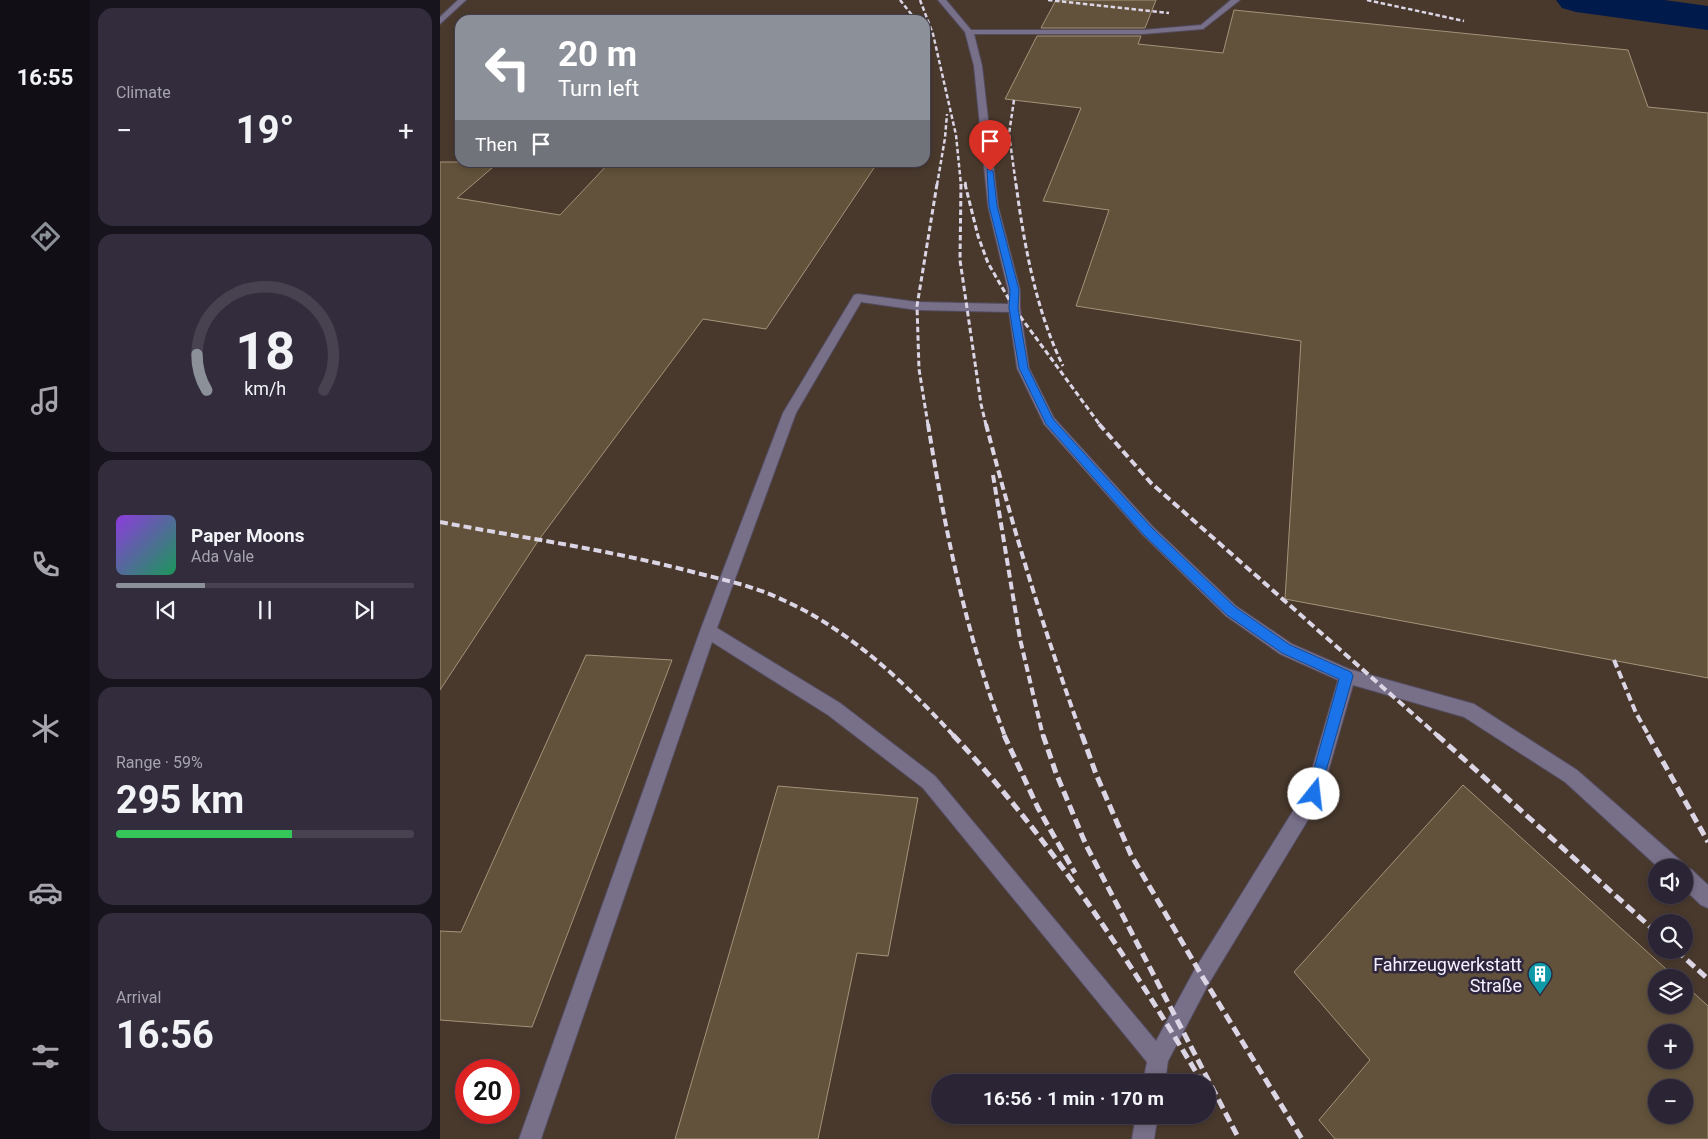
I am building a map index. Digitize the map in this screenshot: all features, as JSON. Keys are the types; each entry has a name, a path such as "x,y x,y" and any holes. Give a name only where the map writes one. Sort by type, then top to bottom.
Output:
{"lane":[{"path":"440,22 462,0"},
{"path":"942,0 969,32 978,66 993,206 1014,290 1014,308 1023,368 1049,421 1148,531 1231,611 1286,649 1346,676 1468,710 1571,776 1664,859"},
{"path":"969,32 1143,32 1203,27 1236,0"},
{"path":"530,1139 708,631 790,413 858,298 918,306 1014,308"},
{"path":"708,631 834,709 929,782 1158,1059"},
{"path":"1155,1074 1158,1059 1202,976 1314,794 1346,676"},
{"path":"1693,884 1708,898"},
{"path":"1143,1139 1146,1124"}],"shaded area":[{"path":"440,0 1708,0 1708,1139 440,1139"}],"building":[{"path":"1056,0 1156,0 1145,28 1041,28"},
{"path":"1234,10 1628,50 1648,107 1708,113 1708,678 1285,599 1301,341 1076,306 1109,210 1043,201 1081,108 1005,99 1037,36 1141,36 1138,44 1223,53"},
{"path":"440,162 455,162 455,167 493,167 457,198 560,215 605,167 875,167 766,329 703,319 538,541 440,690"},
{"path":"586,655 672,660 532,1027 440,1020 440,931 461,932"},
{"name":"Fahrzeugwerkstatt Straße","path":"1463,785 1648,953 1648,959 1655,959 1666,969 1648,969 1648,1014 1693,1014 1693,992 1708,1006 1708,1139 1335,1139 1319,1120 1370,1060 1294,972"},
{"path":"778,786 918,798 888,956 857,953 818,1139 675,1139"}],"waterway":[{"path":"1576,0 1708,18"}],"railway":[{"path":"900,0 912,15"},
{"path":"920,0 926,15"},
{"path":"1048,0 1169,13"},
{"path":"1367,0 1464,21"},
{"path":"930,26 956,135 961,185"},
{"path":"1014,100 1009,134 1016,185"},
{"path":"937,185 947,114"},
{"path":"928,425 919,369 917,306 937,184"},
{"path":"965,184 978,236 988,263 1014,308 1100,425"},
{"path":"1016,184 1032,277 1045,323 1063,366"},
{"path":"961,185 960,260 981,404 986,425"},
{"path":"928,424 958,582 979,660 1005,736"},
{"path":"986,424 1030,581 1082,736"},
{"path":"1099,424 1151,483 1438,736"},
{"path":"993,475 1020,639 1043,736"},
{"path":"440,522 662,564 750,587 772,595 808,612 854,642 896,678 954,736"},
{"path":"1614,660 1636,713 1649,736"},
{"path":"953,735 989,775 1056,858 1117,946 1197,1074"},
{"path":"1004,735 1038,808 1075,873"},
{"path":"1043,735 1056,773 1086,845 1239,1139"},
{"path":"1082,735 1096,774 1131,855 1202,976 1302,1139"},
{"path":"1437,735 1648,925"},
{"path":"1648,735 1708,842"},
{"path":"1686,959 1708,979"}],"place":[{"name":"Fahrzeugwerkstatt Straße","path":"1540,995"}],"route":[{"path":"990,171 993,206 1014,290 1014,308 1023,368 1049,421 1148,531 1231,611 1286,649 1346,676 1314,794"}]}
